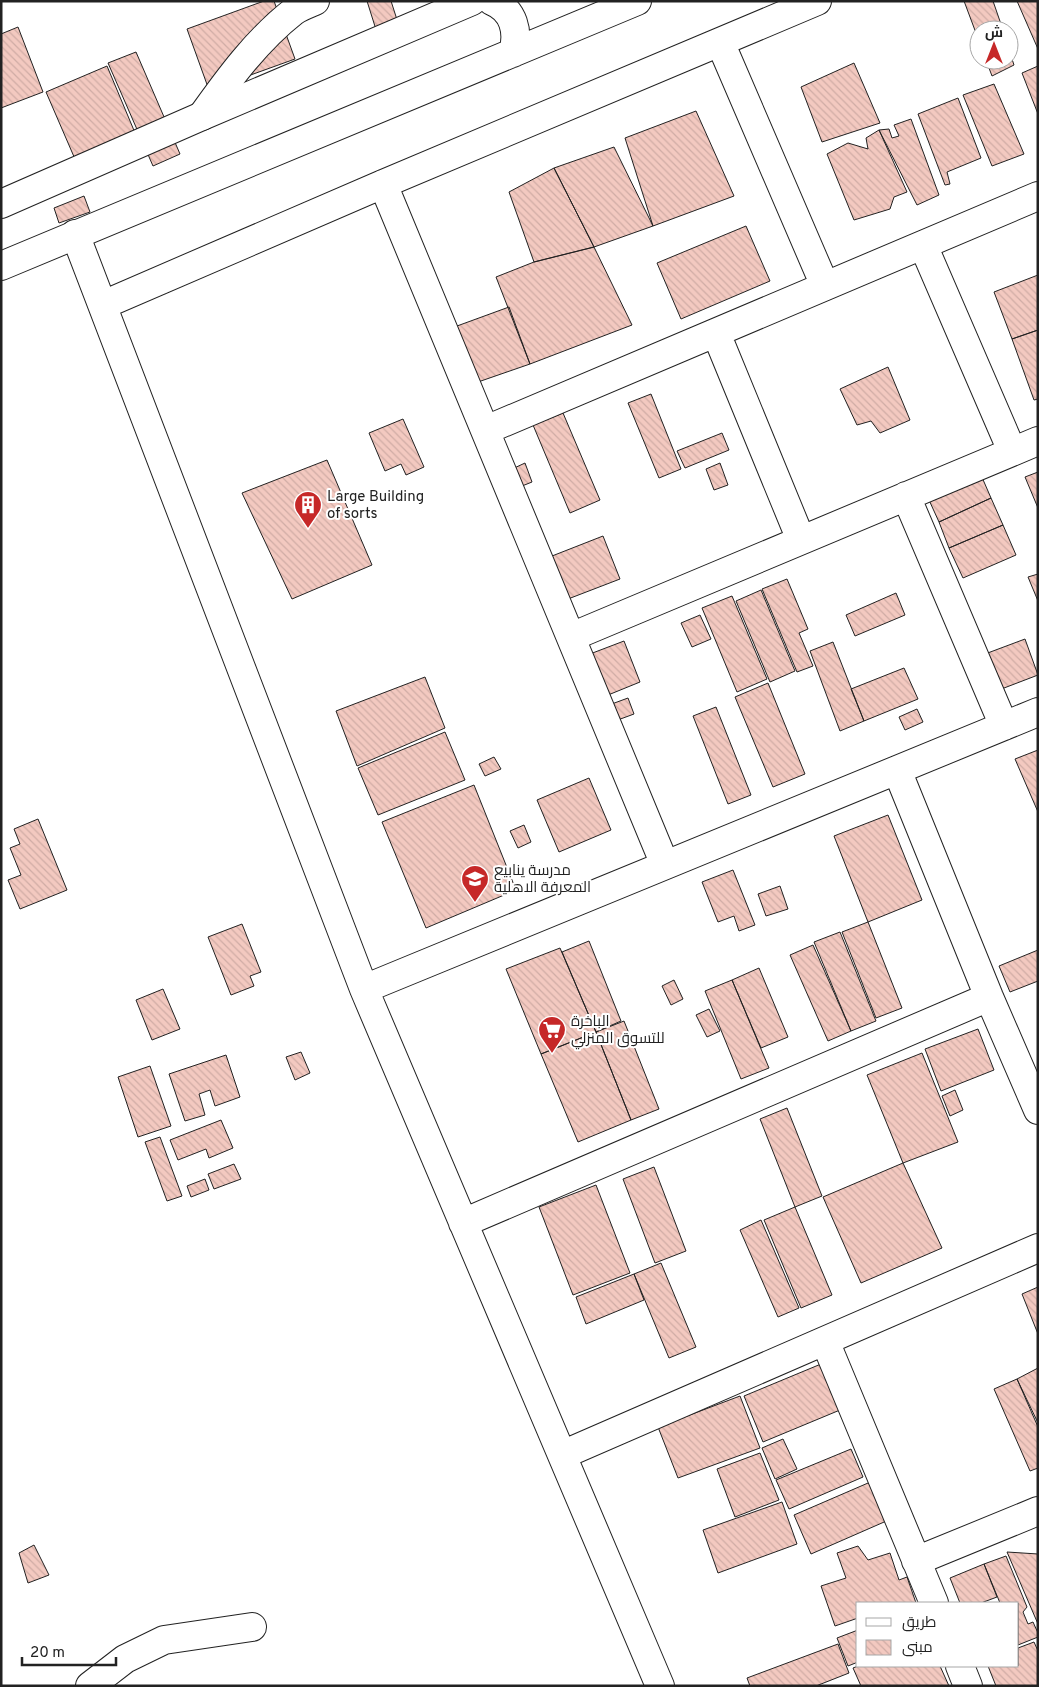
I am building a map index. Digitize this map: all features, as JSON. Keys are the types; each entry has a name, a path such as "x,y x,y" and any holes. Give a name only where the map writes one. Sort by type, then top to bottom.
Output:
{"street":[{"path":"202,116 245,60 270,34 296,10 315,1"},
{"path":"1,204 472,1"},
{"path":"492,1 505,9 514,25 516,44 513,53"},
{"path":"103,305 383,184 817,1"},
{"path":"1,266 513,53 628,2"},
{"path":"720,42 825,286"},
{"path":"383,184 666,865"},
{"path":"486,430 1038,196"},
{"path":"75,234 364,989 660,1686"},
{"path":"923,245 1012,451"},
{"path":"716,333 801,540"},
{"path":"571,636 1038,441"},
{"path":"906,496 1004,726"},
{"path":"364,989 1038,712"},
{"path":"897,770 989,996 1038,1110"},
{"path":"464,1223 989,996"},
{"path":"562,1455 1038,1248"},
{"path":"825,1341 934,1602"},
{"path":"916,1561 1038,1511"},
{"path":"90,1686 125,1659 164,1640 252,1627"},
{"path":"960,1667 968,1686"}],"building":[{"path":"264,1 274,1 295,59 209,90 187,29"},
{"path":"367,1 391,1 400,29 378,36"},
{"path":"964,1 993,1 1000,20 971,20"},
{"path":"1017,1 1038,1 1038,49"},
{"path":"18,27 43,92 1,108 1,34"},
{"path":"136,52 180,154 153,166 108,63"},
{"path":"854,63 880,123 822,142 801,87"},
{"path":"107,66 138,140 78,166 46,92"},
{"path":"1038,66 1038,114 1022,73"},
{"path":"990,70 1004,70 992,76"},
{"path":"994,84 1024,154 992,166 963,95"},
{"path":"958,98 981,158 947,172 950,184 945,185 918,114"},
{"path":"696,111 734,196 653,226 625,138"},
{"path":"911,119 939,195 917,205 879,130 889,129 892,138 899,136 894,125"},
{"path":"879,130 907,192 894,197 890,209 854,220 827,154 848,143 868,149 866,138"},
{"path":"614,147 653,226 594,247 554,168"},
{"path":"554,168 594,247 534,262 509,192"},
{"path":"84,196 90,212 59,223 54,208"},
{"path":"746,226 770,281 681,319 657,263"},
{"path":"594,247 632,325 530,364 496,277 534,262"},
{"path":"1038,275 1038,330 1012,339 994,292"},
{"path":"509,307 530,364 478,382 457,326"},
{"path":"1038,330 1038,399 1034,400 1012,339"},
{"path":"888,367 910,420 880,433 871,421 857,425 840,389"},
{"path":"651,394 681,469 659,478 628,403"},
{"path":"563,413 600,500 570,513 533,425"},
{"path":"403,419 424,467 406,475 401,464 385,471 369,433"},
{"path":"722,433 729,450 685,468 677,451"},
{"name":"Large Building of sorts","path":"327,460 372,565 292,599 242,493"},
{"path":"525,463 532,482 517,488 510,470"},
{"path":"720,463 728,485 714,490 706,469"},
{"path":"1038,472 1038,508 1025,477"},
{"path":"981,475 991,498 939,522 929,500"},
{"path":"991,498 1003,525 949,548 939,522"},
{"path":"1003,525 1016,555 963,578 949,548"},
{"path":"603,536 620,579 568,599 552,556"},
{"path":"1038,574 1038,601 1028,577"},
{"path":"787,579 808,629 799,633 813,666 797,672 762,589"},
{"path":"761,590 795,671 770,682 736,601"},
{"path":"896,593 905,615 855,636 846,615"},
{"path":"732,596 767,679 737,692 702,608"},
{"path":"700,615 711,639 692,647 681,623"},
{"path":"1025,639 1038,675 991,693 977,657"},
{"path":"624,641 640,682 586,704 569,662"},
{"path":"833,642 864,721 840,731 810,651"},
{"path":"904,668 918,699 864,721 851,689"},
{"path":"425,677 445,728 357,766 336,711"},
{"path":"768,683 805,774 773,787 735,697"},
{"path":"628,698 634,714 615,721 609,705"},
{"path":"716,707 751,795 728,804 693,716"},
{"path":"917,709 923,722 905,730 899,717"},
{"path":"445,732 465,780 378,815 358,768"},
{"path":"1038,750 1038,812 1015,759"},
{"path":"494,757 501,769 485,776 479,764"},
{"path":"589,778 611,830 559,852 537,800"},
{"path":"474,785 516,890 426,928 382,822"},
{"path":"888,815 922,900 868,922 834,836"},
{"path":"38,819 67,890 20,909 8,880 21,875 10,848 20,844 14,829"},
{"path":"524,825 531,842 518,848 510,831"},
{"path":"733,870 755,925 739,931 734,916 718,922 702,882"},
{"path":"780,886 788,909 766,916 758,894"},
{"path":"868,922 902,1008 876,1018 842,932"},
{"path":"242,924 261,972 250,976 254,986 231,995 208,937"},
{"path":"840,932 876,1021 851,1031 814,942"},
{"path":"589,941 621,1021 596,1032 562,952"},
{"path":"813,945 851,1031 828,1041 790,955"},
{"path":"560,948 596,1032 541,1054 506,969"},
{"path":"1038,950 1038,981 1010,992 999,966"},
{"path":"759,968 788,1037 761,1048 732,980"},
{"path":"674,980 683,999 671,1005 662,986"},
{"path":"732,980 769,1068 741,1079 705,991"},
{"path":"163,989 180,1029 152,1040 136,1000"},
{"path":"709,1009 720,1031 707,1037 696,1015"},
{"path":"624,1021 659,1109 631,1120 596,1032"},
{"path":"978,1029 994,1070 941,1091 925,1049"},
{"path":"596,1032 631,1120 578,1142 541,1054"},
{"path":"301,1052 310,1073 295,1080 286,1057"},
{"path":"922,1053 958,1142 903,1163 867,1075"},
{"path":"226,1055 240,1097 215,1106 210,1090 199,1094 205,1115 185,1121 169,1074"},
{"path":"150,1066 171,1126 138,1137 118,1077"},
{"path":"955,1090 963,1110 950,1116 942,1096"},
{"path":"787,1108 822,1196 795,1207 760,1119"},
{"path":"221,1120 233,1148 209,1158 206,1149 178,1160 170,1140"},
{"path":"160,1137 182,1196 167,1201 145,1142"},
{"path":"903,1163 942,1248 861,1283 823,1197"},
{"path":"234,1164 241,1179 214,1189 208,1174"},
{"path":"654,1167 686,1251 655,1263 623,1179"},
{"path":"205,1179 209,1190 191,1197 187,1186"},
{"path":"596,1185 630,1273 573,1295 539,1207"},
{"path":"795,1207 832,1295 801,1308 764,1220"},
{"path":"761,1220 799,1308 778,1317 740,1230"},
{"path":"661,1263 696,1347 669,1358 634,1274"},
{"path":"634,1274 644,1300 586,1324 576,1297"},
{"path":"1038,1287 1038,1334 1022,1294"},
{"path":"821,1364 840,1410 763,1442 744,1396"},
{"path":"1038,1368 1038,1423 1017,1379"},
{"path":"1017,1379 1038,1427 1038,1468 1030,1471 994,1389"},
{"path":"740,1396 760,1448 678,1478 658,1427"},
{"path":"783,1439 797,1469 775,1479 762,1448"},
{"path":"851,1449 863,1477 789,1509 776,1480"},
{"path":"760,1453 779,1500 735,1517 717,1469"},
{"path":"875,1480 891,1519 811,1554 794,1515"},
{"path":"782,1502 797,1544 718,1573 703,1530"},
{"path":"34,1545 49,1575 28,1583 19,1553"},
{"path":"858,1546 868,1560 890,1553 899,1580 907,1577 916,1602 856,1602 856,1619 835,1626 821,1586 846,1578 837,1553"},
{"path":"1007,1552 1038,1554 1038,1624"},
{"path":"1006,1556 1027,1607 1023,1612 1028,1624 1033,1622 1038,1637 1019,1645 1019,1602 1000,1602 984,1564"},
{"path":"984,1564 997,1597 984,1602 960,1602 950,1578"},
{"path":"856,1631 856,1663 848,1666 837,1638"},
{"path":"1034,1642 1038,1651 1038,1686 996,1686 988,1667 1019,1667 1019,1648"},
{"path":"838,1644 849,1673 816,1686 750,1686 747,1678"},
{"path":"940,1667 949,1686 861,1686 853,1668"}],"place":[{"name":"Large Building of sorts","path":"308,529"},
{"name":"مدرسة ينابيع المعرفة الاهلية","path":"475,903"},
{"name":"الباخرة للتسوق المنزلي","path":"552,1054"}]}
